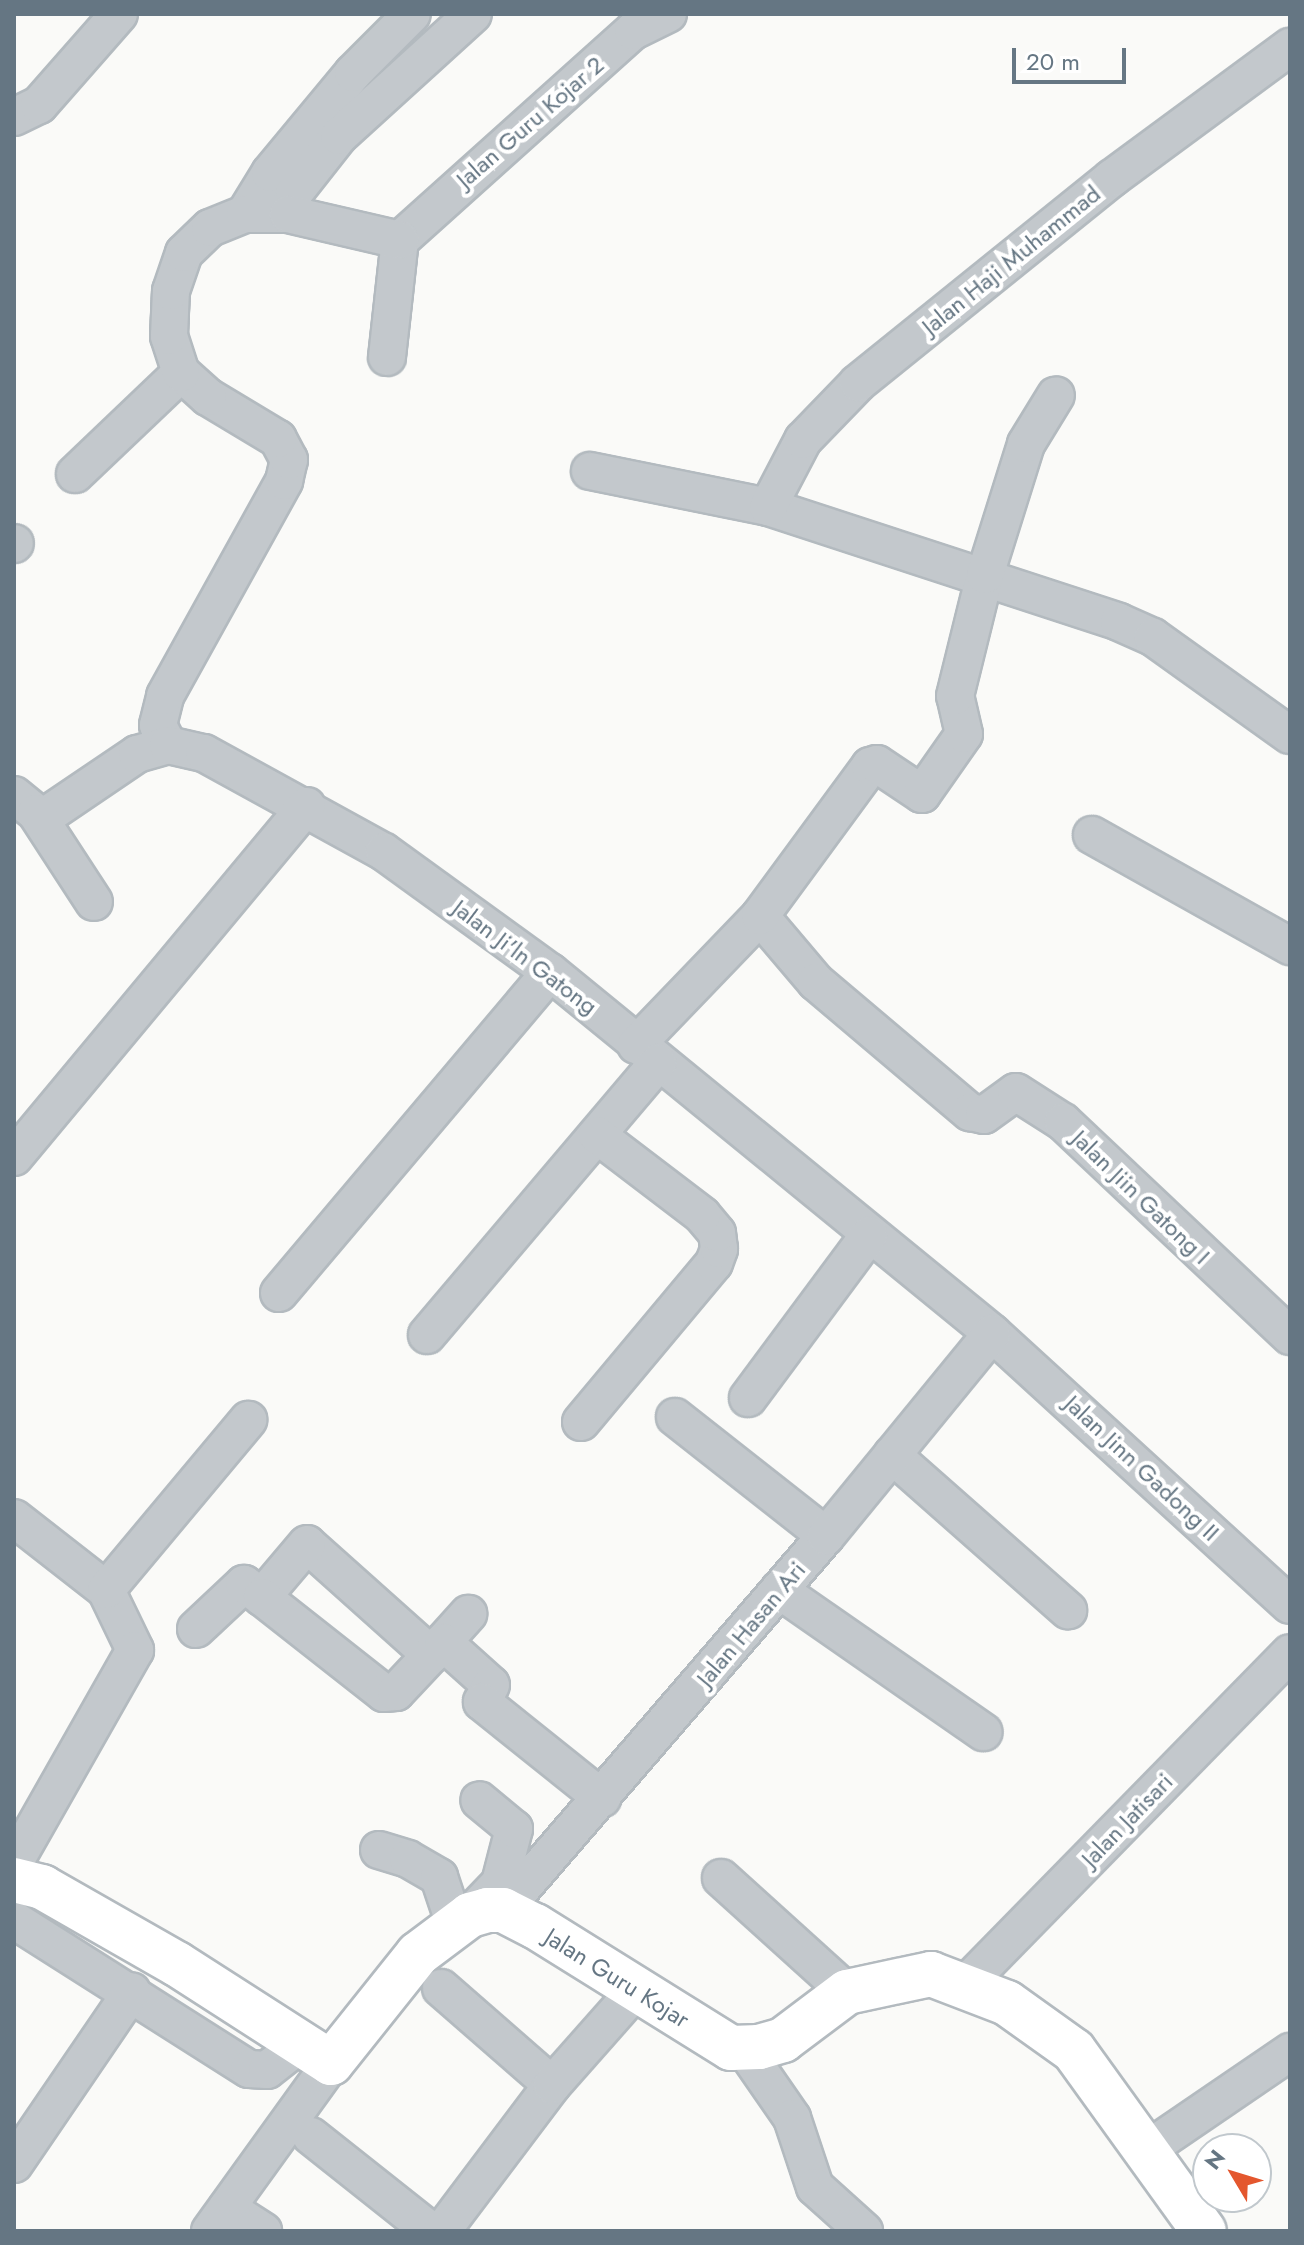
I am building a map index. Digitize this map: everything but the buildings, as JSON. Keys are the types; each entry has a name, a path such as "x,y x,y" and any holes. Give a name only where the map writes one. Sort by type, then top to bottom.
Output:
{"street":[{"path":"14,117 39,105 119,14"},
{"path":"245,214 270,173 353,73 412,14"},
{"path":"288,214 294,193 339,136 473,14"},
{"name":"Jalan Guru Kojar 2","path":"400,240 633,31 668,14"},
{"name":"Jalan Haji Muhammad","path":"768,507 803,440 858,383 1112,178 1290,47"},
{"path":"25,804 62,810 137,754 168,745 158,725 165,696 284,481 289,460 278,439 208,397 181,373 169,336 171,291 184,253 210,228 245,214 288,214 400,240 387,357"},
{"path":"75,474 181,373"},
{"path":"427,1335 597,1135 647,1054 760,916 870,766 877,764 922,794 964,734 955,696 985,575 1026,444 1056,395"},
{"path":"590,471 768,507 985,575 1153,637 1290,735"},
{"name":"Jalan Ji'ln Gatong","path":"168,745 204,753 306,806 384,852 550,972 992,1333"},
{"path":"25,804 94,902"},
{"path":"14,1157 306,806"},
{"path":"1092,835 1290,946"},
{"name":"Jalan Jiin Gatong I","path":"760,916 816,982 951,1098 984,1115 1004,1096 1016,1092 1029,1096 1290,1336"},
{"path":"279,1293 550,972"},
{"path":"581,1422 714,1263 719,1249 717,1233 702,1215 597,1135"},
{"path":"748,1398 869,1235"},
{"name":"Jalan Hasan Ari","path":"476,1916 602,1798 826,1536 992,1333"},
{"name":"Jalan Jinn Gadong II","path":"992,1333 1290,1605"},
{"path":"675,1417 826,1536"},
{"path":"106,1590 248,1420"},
{"path":"892,1455 1068,1610"},
{"path":"14,1518 106,1590 135,1650 134,1659 14,1863"},
{"path":"262,1597 307,1544 437,1648 491,1685 482,1702 602,1798"},
{"path":"196,1629 244,1584 384,1693 396,1692 468,1614"},
{"path":"779,1590 983,1732"},
{"name":"Jalan Jatisari","path":"963,1987 1290,1653"},
{"path":"263,2231 218,2220 316,2054 399,1974 476,1916 500,1883 514,1829 479,1800"},
{"path":"379,1850 408,1859 439,1877 476,1916"},
{"path":"721,1878 847,1992"},
{"path":"14,1880 42,1887 177,1964 316,2054"},
{"name":"Jalan Guru Kojar","path":"476,1916 636,1990 731,2048 745,2050"},
{"path":"14,1920 132,1991 249,2069 267,2070 316,2054"},
{"path":"864,2231 815,2187 792,2118 745,2050 797,2032 847,1992 931,1974 1007,2003 1074,2051 1204,2231"},
{"path":"441,1988 552,2085"},
{"path":"442,2231 552,2085 636,1990"},
{"path":"14,2164 132,1991"},
{"path":"1145,2151 1290,2052"},
{"path":"311,2136 431,2231"}]}
